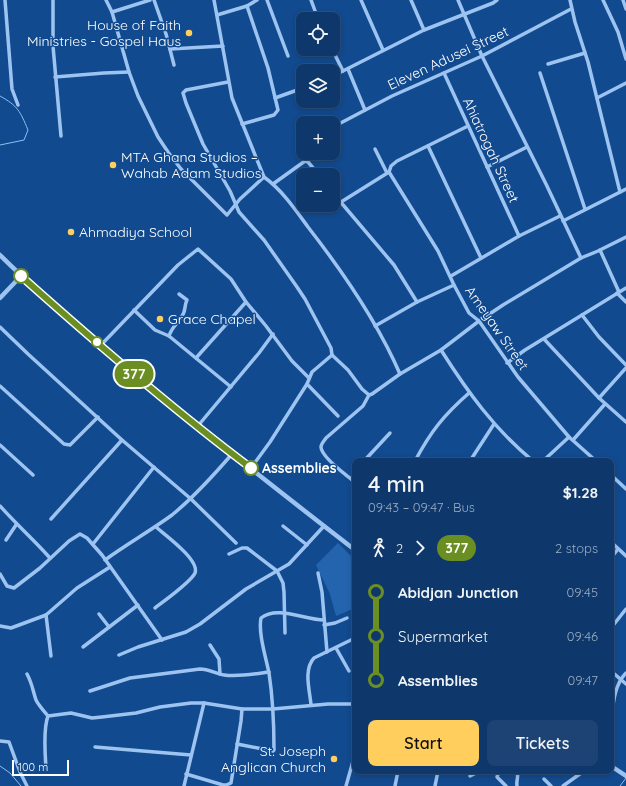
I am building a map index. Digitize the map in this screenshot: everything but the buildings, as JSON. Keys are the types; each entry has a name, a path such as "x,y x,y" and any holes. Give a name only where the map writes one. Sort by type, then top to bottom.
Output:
{"street":[{"path":"5,0 12,89 18,106"},
{"path":"53,0 53,46 61,136"},
{"path":"106,0 112,12 129,72 138,96 158,137 168,152 197,186 227,215 240,199 264,177"},
{"path":"112,12 150,0"},
{"path":"154,0 174,65"},
{"path":"214,0 218,15 228,82 232,98 264,177 273,184 292,205 346,278 386,344 400,374"},
{"path":"218,15 246,6 257,0"},
{"path":"267,0 288,56"},
{"path":"311,0 315,12"},
{"path":"361,0 383,50"},
{"path":"411,0 424,30"},
{"path":"458,0 482,56 581,258"},
{"path":"340,72 424,30 493,3 497,0"},
{"path":"570,0 571,9 597,98 620,192"},
{"path":"603,0 618,32 626,59"},
{"path":"623,0 626,8"},
{"path":"242,124 274,116 278,110 266,61 246,6"},
{"name":"Eleven Adusei Street","path":"340,123 392,96 482,56 571,9"},
{"path":"170,49 223,46"},
{"path":"548,64 585,53"},
{"path":"336,56 343,71"},
{"path":"348,69 365,110"},
{"path":"55,77 129,72"},
{"name":"Ahiatrogah Street","path":"444,73 519,236"},
{"path":"540,73 585,209"},
{"path":"228,82 186,90 183,93 203,144 239,212 264,240 305,299 331,348 332,355 348,370 368,395"},
{"path":"597,98 626,83"},
{"path":"275,98 296,90"},
{"path":"418,302 394,265 341,202 388,173 391,166 396,162 468,126"},
{"path":"428,146 481,258"},
{"path":"487,167 527,147"},
{"name":"Ameyaw Street","path":"375,149 388,173 438,251 454,285 470,313 479,321 518,378 569,437 593,458"},
{"path":"273,184 305,161 308,162 313,168"},
{"path":"562,221 626,189"},
{"path":"451,276 519,236 560,216"},
{"path":"352,479 325,456 321,445 326,438 363,406 368,395 372,394 400,374 442,350 479,321 581,258 626,237"},
{"path":"100,346 186,258 198,249 230,279 292,361 309,378"},
{"path":"600,250 618,292 626,302"},
{"path":"0,255 21,276 100,346 197,427 352,548"},
{"path":"0,298 21,276"},
{"path":"375,326 418,302 454,285"},
{"path":"507,363 525,350 626,288"},
{"path":"169,336 171,330 183,316 185,310 184,306 187,300 179,294"},
{"path":"196,358 246,302"},
{"path":"134,310 155,330 169,336 231,387"},
{"path":"582,315 599,337 626,366 599,398"},
{"path":"0,328 122,440 191,499 236,543"},
{"path":"197,427 273,334"},
{"path":"544,339 599,398 626,422"},
{"path":"442,350 469,393 494,424 512,443 530,458"},
{"path":"251,468 270,442 316,368 332,355"},
{"path":"307,384 338,416"},
{"path":"0,386 64,444 70,444 98,417"},
{"path":"417,458 437,425 451,408 469,393"},
{"path":"573,440 605,404"},
{"path":"472,458 494,424"},
{"path":"367,458 390,433"},
{"path":"546,458 569,437"},
{"path":"51,519 122,440"},
{"path":"0,445 34,474"},
{"path":"105,560 128,543 156,527 191,499 232,454"},
{"path":"93,544 154,467"},
{"path":"614,479 626,489"},
{"path":"0,506 50,558"},
{"path":"6,540 16,524"},
{"path":"283,526 307,545"},
{"path":"119,655 138,647 186,632 193,628 246,589 294,560 324,526"},
{"path":"155,608 191,578 196,570 195,565 188,556 156,527"},
{"path":"0,574 7,586 14,588 40,568 74,537 80,534 93,544 162,640"},
{"path":"614,545 626,556"},
{"path":"229,554 242,548 247,548 257,554 277,571 284,587 285,633"},
{"path":"614,554 618,549"},
{"path":"0,626 11,628 46,615 78,588 110,567"},
{"path":"318,573 322,592 327,652"},
{"path":"83,647 138,605"},
{"path":"614,624 626,608"},
{"path":"237,744 274,751 273,709 269,672 263,645 260,620 264,616 284,612 312,619 324,620"},
{"path":"99,614 109,627"},
{"path":"46,615 51,656"},
{"path":"324,625 335,624 346,618"},
{"path":"311,705 308,666 314,658 352,640"},
{"path":"210,645 219,659 220,674"},
{"path":"336,648 349,671"},
{"path":"90,691 143,675 205,669 220,674 230,675 269,672"},
{"path":"614,703 620,679 626,673"},
{"path":"27,674 31,680 38,705 48,716 45,750 46,768"},
{"path":"614,674 626,684"},
{"path":"48,716 72,713 92,718 136,713 176,704 204,703 242,709 273,709 311,705 352,704"},
{"path":"184,786 204,703"},
{"path":"231,783 242,709"},
{"path":"0,741 6,741 11,744 20,772 27,786"},
{"path":"95,747 191,755"},
{"path":"346,786 352,765"},
{"path":"614,768 626,776"},
{"path":"186,774 223,785 231,783"},
{"path":"395,786 397,774"},
{"path":"435,786 437,774"},
{"path":"470,776 474,774"},
{"path":"500,774 497,778 506,786"},
{"path":"517,786 518,774"},
{"path":"563,786 580,774"},
{"path":"544,779 550,786"},
{"path":"231,783 236,786"}],"shaded area":[{"path":"338,543 352,557 352,609 336,616 330,594 316,565"}],"waterway":[{"path":"0,96 15,106 23,118 28,130 24,140 0,145"},
{"path":"0,766 10,773 21,786"},
{"path":"620,786 626,778"}],"bus line":[{"name":"377","path":"21,276 70,320 193,424 251,468"}],"place":[{"name":"House of Faith Ministries - Gospel Haus","path":"189,33"},
{"name":"MTA Ghana Studios – Wahab Adam Studios","path":"113,165"},
{"name":"Ahmadiya School","path":"71,232"},
{"name":"Grace Chapel","path":"160,319"},
{"name":"Assemblies","path":"251,468"},
{"name":"St. Joseph Anglican Church","path":"334,759"}]}
